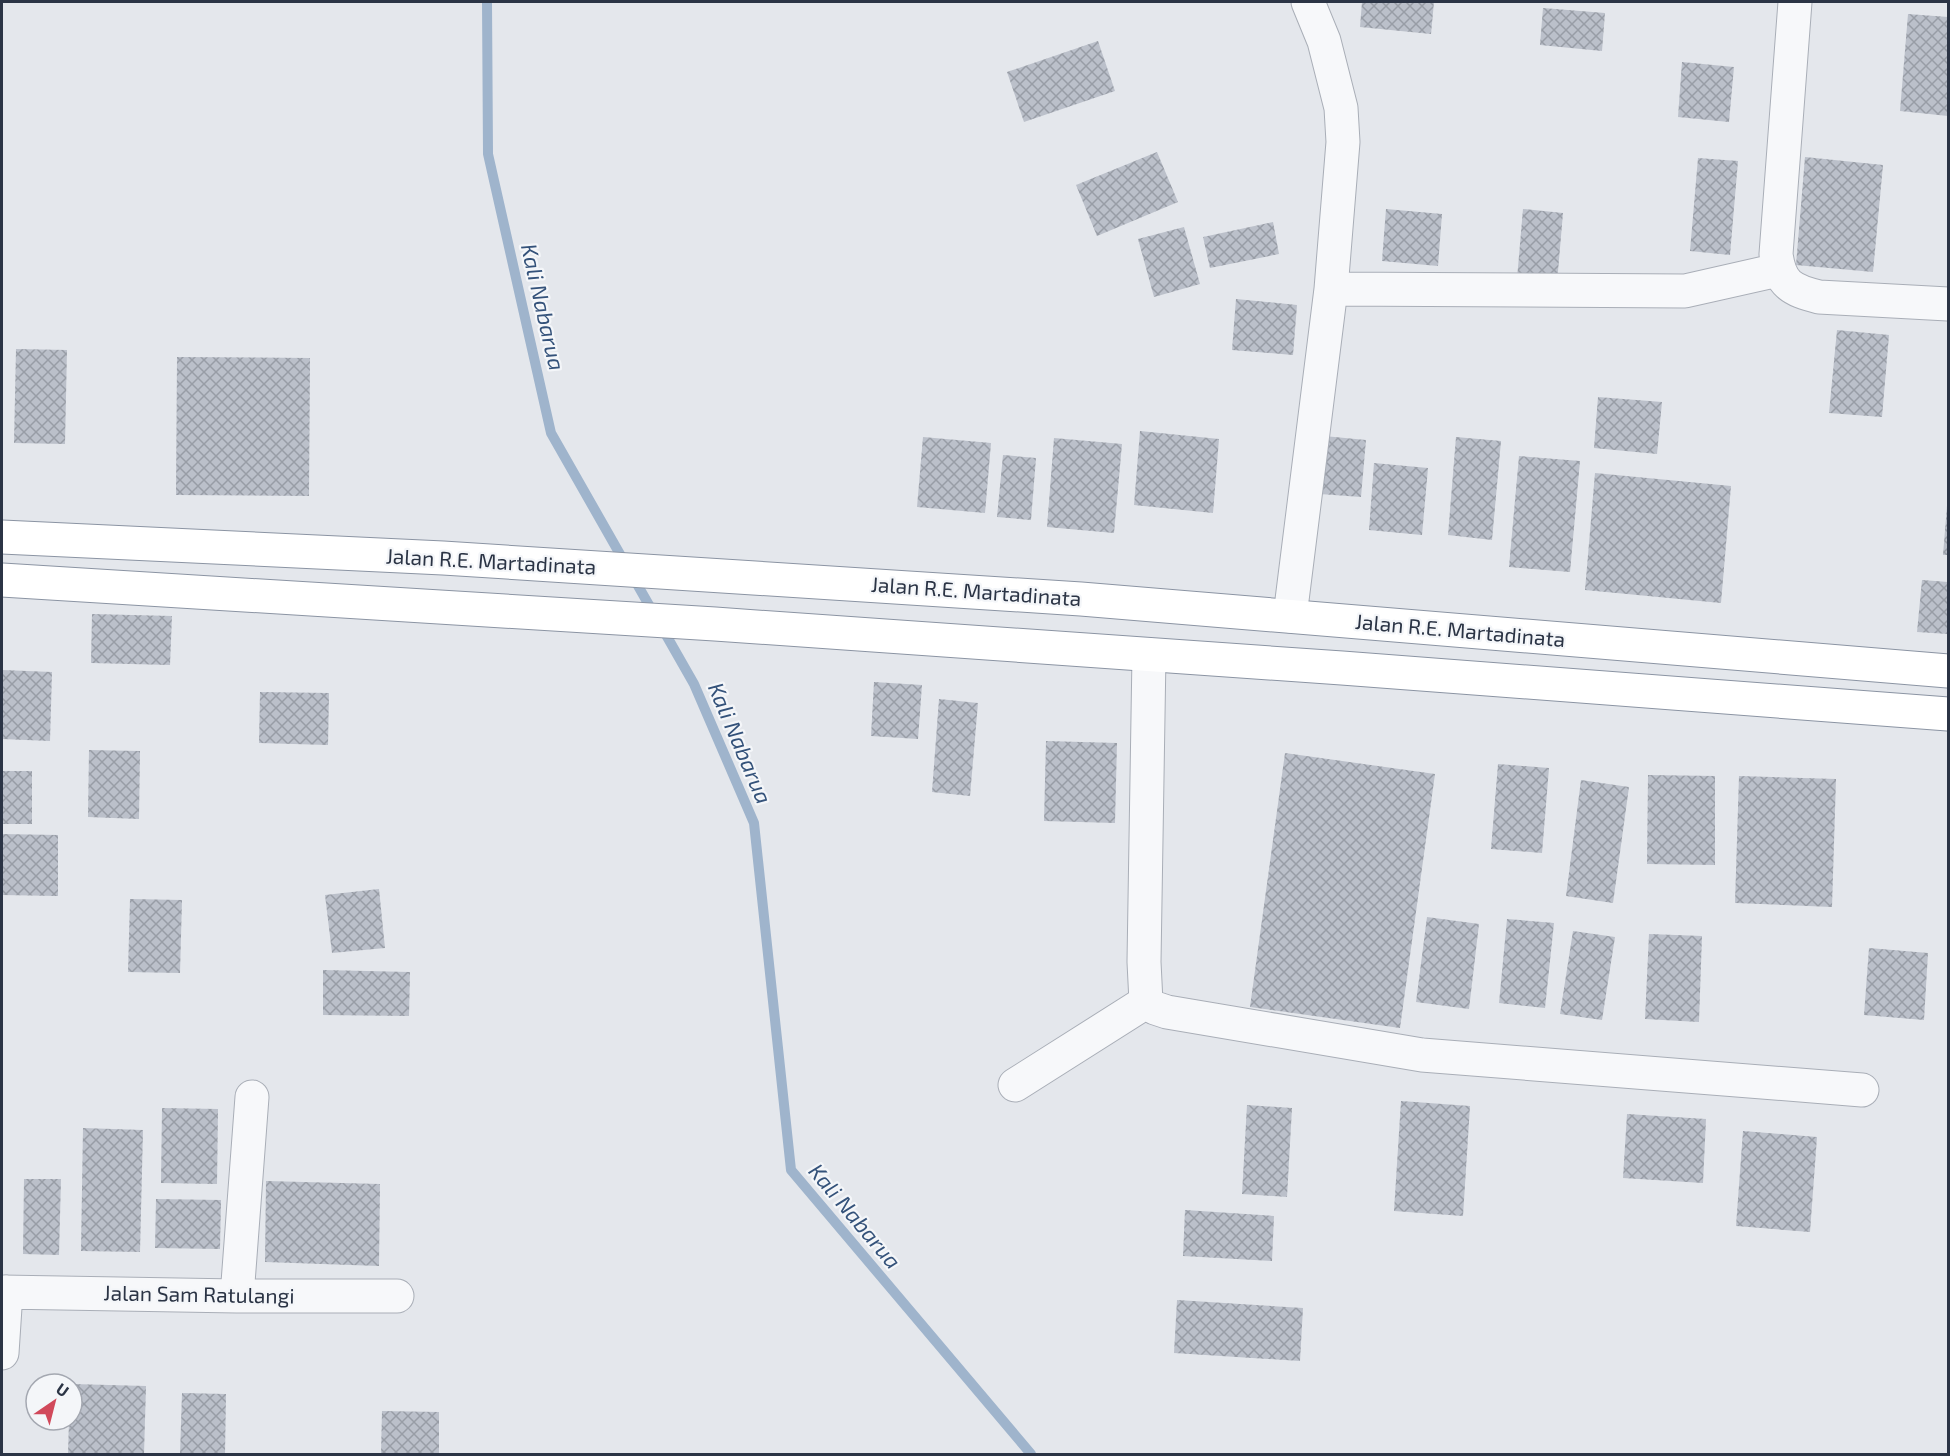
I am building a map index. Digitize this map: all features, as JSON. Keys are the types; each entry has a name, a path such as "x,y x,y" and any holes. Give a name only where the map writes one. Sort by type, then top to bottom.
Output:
{"highway":[{"name":"Jalan R.E. Martadinata","path":"2,537 443,558 1081,599 1948,671"},
{"name":"Jalan R.E. Martadinata","path":"2,580 715,624 1948,714"},
{"path":"1667,692 1668,648"}],"street":[{"path":"1290,616 1331,289 1343,128 1341,108 1323,41 1308,2"},
{"path":"1795,2 1776,254 1780,274 1800,292 1819,297 1948,304"},
{"path":"1331,289 1685,291 1778,270"},
{"path":"1146,1002 1144,962 1149,655"},
{"path":"1015,1085 1146,1002"},
{"path":"1146,1002 1167,1012 1422,1055 1862,1090"},
{"path":"237,1296 252,1097"},
{"path":"2,1353 4,1292"},
{"name":"Jalan Sam Ratulangi","path":"4,1292 397,1296"}],"building":[{"path":"1362,2 1434,2 1431,34 1360,27"},
{"path":"1543,8 1605,13 1602,51 1540,45"},
{"path":"1908,14 1948,17 1948,116 1900,111"},
{"path":"1098,41 1115,91 1024,122 1007,72"},
{"path":"1682,62 1734,67 1729,122 1678,117"},
{"path":"1157,152 1178,202 1097,236 1076,185"},
{"path":"1805,157 1883,165 1873,272 1796,265"},
{"path":"1698,158 1738,161 1730,255 1690,251"},
{"path":"1386,209 1442,214 1438,266 1382,261"},
{"path":"1523,209 1563,213 1557,283 1517,279"},
{"path":"1273,222 1279,254 1210,268 1203,237"},
{"path":"1184,227 1200,284 1154,297 1138,239"},
{"path":"1236,299 1297,305 1293,355 1232,350"},
{"path":"1837,330 1889,335 1882,417 1829,413"},
{"path":"16,349 67,350 65,444 14,443"},
{"path":"177,357 310,358 309,496 176,495"},
{"path":"1598,397 1662,402 1657,454 1594,448"},
{"path":"1140,431 1219,439 1213,513 1134,505"},
{"path":"1324,436 1366,440 1361,497 1320,494"},
{"path":"923,437 991,443 985,513 917,507"},
{"path":"1456,437 1501,441 1492,540 1448,535"},
{"path":"1054,438 1122,444 1114,533 1047,527"},
{"path":"1003,455 1036,458 1031,520 997,517"},
{"path":"1519,456 1580,461 1570,572 1509,567"},
{"path":"1374,463 1428,468 1422,535 1369,530"},
{"path":"1595,473 1731,486 1721,603 1585,590"},
{"path":"1947,506 1948,555 1943,555"},
{"path":"1922,580 1948,582 1948,634 1917,632"},
{"path":"92,614 172,616 170,665 91,663"},
{"path":"2,670 52,672 50,741 2,739"},
{"path":"874,682 922,685 918,739 871,736"},
{"path":"260,692 329,693 328,745 259,743"},
{"path":"939,699 978,703 970,796 932,792"},
{"path":"1046,741 1117,743 1115,823 1044,821"},
{"path":"89,750 140,751 139,819 88,817"},
{"path":"1285,753 1435,774 1400,1028 1250,1007"},
{"path":"1498,764 1549,768 1542,853 1491,849"},
{"path":"2,771 32,771 32,824 2,824"},
{"path":"1648,775 1715,776 1715,865 1647,864"},
{"path":"1739,776 1836,779 1832,907 1735,903"},
{"path":"1581,780 1629,787 1613,903 1566,896"},
{"path":"2,834 58,835 58,896 2,895"},
{"path":"379,889 385,948 332,953 325,895"},
{"path":"130,899 182,900 180,973 128,972"},
{"path":"1427,917 1479,924 1469,1009 1416,1002"},
{"path":"1507,919 1554,923 1545,1008 1499,1003"},
{"path":"1573,931 1615,937 1602,1020 1560,1014"},
{"path":"1649,934 1702,936 1699,1022 1645,1019"},
{"path":"1869,948 1928,953 1924,1020 1864,1015"},
{"path":"323,970 410,972 409,1016 323,1015"},
{"path":"1401,1101 1470,1106 1463,1216 1394,1211"},
{"path":"1247,1105 1292,1108 1287,1197 1242,1194"},
{"path":"162,1108 218,1109 217,1184 161,1183"},
{"path":"1627,1114 1706,1119 1703,1183 1623,1178"},
{"path":"83,1128 143,1130 140,1252 81,1251"},
{"path":"1743,1131 1817,1137 1810,1232 1736,1226"},
{"path":"24,1179 61,1179 59,1255 23,1254"},
{"path":"266,1181 380,1184 379,1266 265,1262"},
{"path":"156,1199 221,1200 220,1249 155,1248"},
{"path":"1185,1210 1274,1216 1272,1261 1183,1256"},
{"path":"1177,1300 1303,1308 1300,1361 1174,1353"},
{"path":"84,1384 146,1386 144,1454 68,1454 69,1432 84,1432"},
{"path":"182,1393 226,1394 225,1454 180,1454"},
{"path":"382,1411 439,1412 439,1454 381,1454"}],"waterway":[{"name":"Kali Nabarua","path":"487,2 488,154 551,433 625,563"},
{"name":"Kali Nabarua","path":"633,577 694,684 754,823 791,1170 1031,1454"}]}
